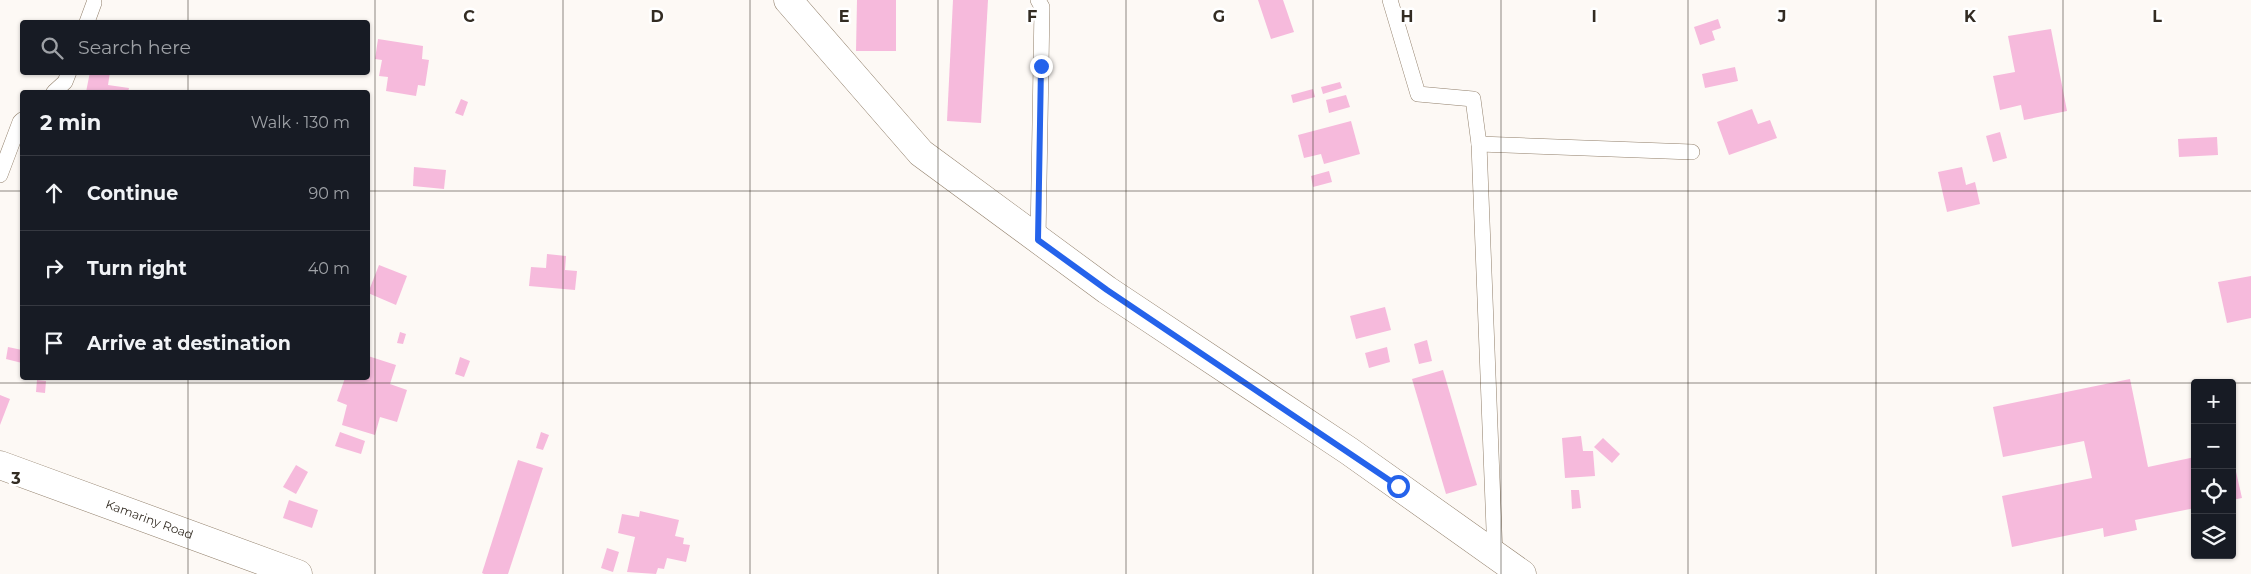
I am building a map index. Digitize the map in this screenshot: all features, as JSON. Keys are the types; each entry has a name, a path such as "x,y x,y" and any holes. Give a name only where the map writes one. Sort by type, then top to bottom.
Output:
{"street":[{"path":"788,0 920,153 1107,290 1349,451 1522,574"},
{"name":"Kamariny Road","path":"0,465 298,574"}],"lane":[{"path":"1038,0 1042,7 1038,240"},
{"path":"1390,0 1418,94 1473,99 1478,144 1495,555"},
{"path":"88,20 94,3"},
{"path":"56,90 65,82 68,75"},
{"path":"0,175 20,122"},
{"path":"1478,144 1692,152"}],"building":[{"path":"857,0 896,0 896,51 856,51"},
{"path":"953,0 988,0 981,123 947,121"},
{"path":"1258,0 1283,0 1294,32 1271,39"},
{"path":"1718,19 1721,28 1712,31 1715,40 1700,45 1694,27"},
{"path":"2051,29 2067,111 2024,120 2021,105 2000,110 1993,76 2015,72 2008,36"},
{"path":"378,39 423,46 422,59 429,60 425,86 418,85 416,96 386,91 388,77 379,76 382,60 375,59"},
{"path":"1735,67 1738,81 1705,88 1702,74"},
{"path":"89,75 110,75 108,85 129,88 128,90 86,90"},
{"path":"1340,82 1342,88 1323,94 1321,87"},
{"path":"1313,89 1315,97 1293,103 1291,95"},
{"path":"1346,95 1350,107 1329,113 1326,100"},
{"path":"461,99 468,102 463,116 455,113"},
{"path":"1752,109 1758,124 1770,120 1777,138 1729,155 1717,122"},
{"path":"1351,121 1360,154 1324,164 1321,154 1304,158 1298,135"},
{"path":"2000,132 2007,158 1993,162 1986,136"},
{"path":"2217,137 2218,155 2179,157 2178,139"},
{"path":"414,167 446,170 444,189 413,186"},
{"path":"1962,167 1966,185 1975,182 1980,204 1947,212 1938,172"},
{"path":"1329,171 1332,182 1313,187 1311,176"},
{"path":"547,254 566,256 565,270 577,271 575,290 529,286 531,267 546,268"},
{"path":"379,265 407,276 396,305 370,294 370,288"},
{"path":"2251,276 2251,318 2227,323 2218,282"},
{"path":"1385,307 1391,330 1356,339 1350,316"},
{"path":"400,332 406,334 403,344 397,343"},
{"path":"1427,340 1432,361 1419,364 1414,344"},
{"path":"8,347 20,350 20,362 6,359"},
{"path":"1387,347 1390,362 1369,368 1365,353"},
{"path":"370,357 396,365 390,384 407,390 397,422 380,417 375,435 342,425 347,405 337,401 344,380 370,380"},
{"path":"460,357 470,361 464,377 455,374"},
{"path":"1443,370 1477,485 1446,494 1412,379"},
{"path":"2130,379 2148,467 2191,458 2191,509 2135,520 2137,530 2104,537 2103,528 2012,547 2002,496 2092,478 2084,441 2003,457 1993,407"},
{"path":"37,380 46,381 45,393 36,392"},
{"path":"0,395 10,399 0,425"},
{"path":"340,432 365,441 361,454 335,446"},
{"path":"541,432 549,435 543,450 536,448"},
{"path":"1581,436 1583,451 1593,451 1595,476 1565,478 1562,438"},
{"path":"1603,438 1620,454 1612,463 1594,447"},
{"path":"518,460 543,468 508,574 484,574 482,573"},
{"path":"296,465 308,472 296,494 283,487"},
{"path":"2236,472 2242,498 2236,499"},
{"path":"1571,490 1579,490 1581,508 1572,509"},
{"path":"289,500 318,510 312,528 283,518"},
{"path":"640,511 679,520 675,536 684,538 683,544 690,545 686,562 667,558 664,569 658,568 656,574 627,572 635,537 618,533 622,514 639,517"},
{"path":"607,548 619,552 613,572 601,568"}],"route":[{"path":"1041,66 1038,240 1107,290 1349,451 1398,486"}]}
